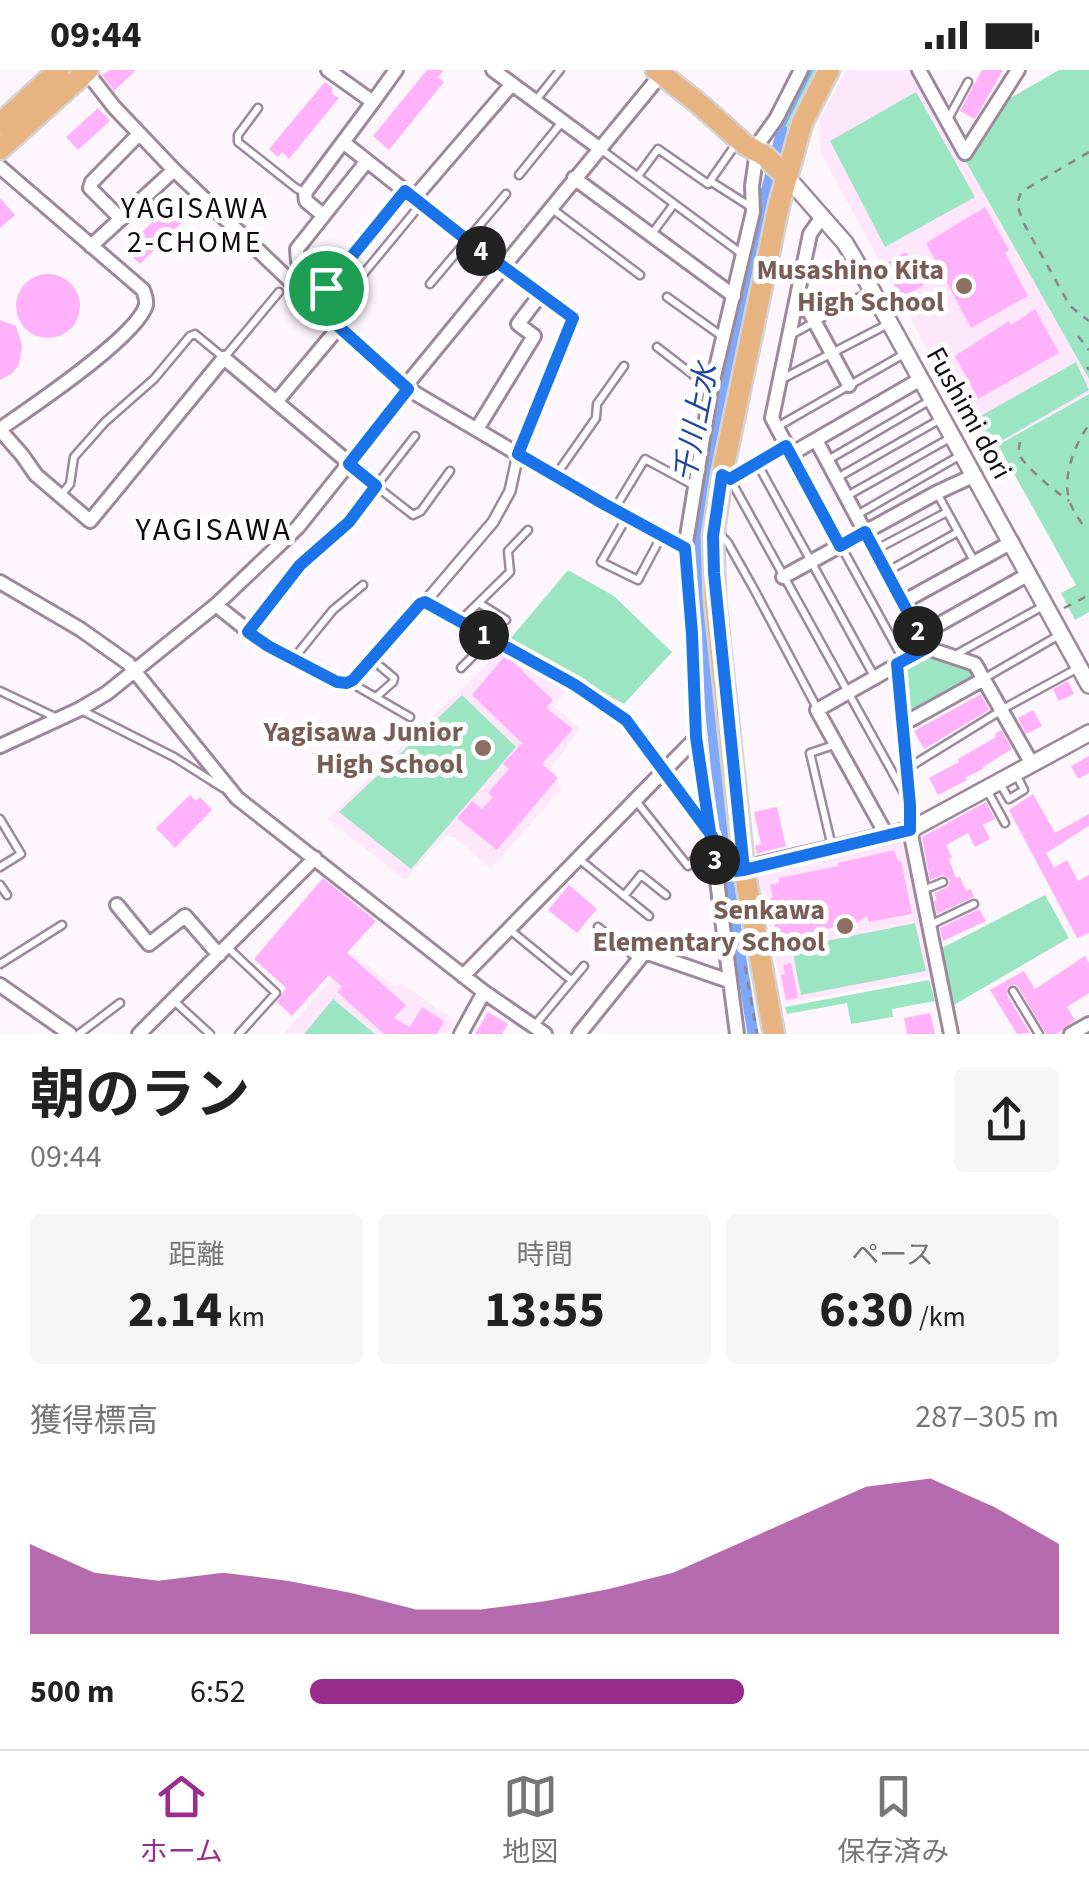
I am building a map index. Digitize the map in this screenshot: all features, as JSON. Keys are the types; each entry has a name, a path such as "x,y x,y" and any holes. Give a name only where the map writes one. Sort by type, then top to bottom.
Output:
{"main road":[{"path":"0,124 58,70"},
{"path":"764,156 802,123 829,70"},
{"path":"0,152 87,71"},
{"path":"665,71 705,92 753,136 764,156 773,235 712,550 744,870 774,1034"}],"street":[{"path":"328,70 373,102"},
{"path":"323,215 306,202 305,193 396,70"},
{"path":"492,70 599,148"},
{"path":"736,1034 696,737 685,548 710,389 753,208 752,186 776,119 801,70"},
{"path":"919,70 965,153 1018,70"},
{"path":"87,71 174,170 408,389 609,507"},
{"path":"4,741 108,693 216,605 298,527 502,266 665,71"},
{"path":"413,197 512,84"},
{"path":"121,219 90,188 139,134"},
{"path":"216,605 268,646 337,682 349,682 493,522 510,492 518,454 573,318 344,142"},
{"path":"0,152 146,298 146,308 119,340 0,430 36,476 90,521 224,358 349,464"},
{"name":"Fushimi dori","path":"764,156 845,243 1089,685"},
{"path":"276,402 334,322 340,302 298,261 298,249 367,161"},
{"path":"91,246 174,170"},
{"path":"574,178 734,296"},
{"path":"788,450 772,418 810,234 822,216"},
{"path":"798,291 848,385"},
{"path":"477,429 534,336 518,324 541,294"},
{"path":"726,477 816,440 921,379"},
{"path":"816,440 924,641 974,664 1032,764"},
{"path":"783,578 975,474"},
{"path":"903,602 1012,542"},
{"path":"887,836 817,710 900,662 924,641 1029,574"},
{"path":"0,582 84,624 136,672 237,798 463,976 540,1030"},
{"path":"425,602 608,706 626,720 664,770"},
{"path":"900,662 910,830 951,1034"},
{"path":"903,724 984,679"},
{"path":"716,873 744,870 910,830 1089,732"},
{"path":"463,976 696,737"},
{"path":"139,1034 315,858"},
{"path":"116,905 149,944 185,916 223,951"},
{"path":"579,1034 646,952 728,981"},
{"path":"0,985 70,1034"},
{"path":"461,1034 484,992"},
{"path":"1070,1034 1089,1024"}],"lane":[{"path":"535,101 560,70"},
{"path":"947,121 968,82"},
{"path":"258,108 238,135 238,142 305,193"},
{"path":"519,175 562,121"},
{"path":"599,148 743,254"},
{"path":"638,176 658,149 708,184 764,156"},
{"path":"710,181 753,208"},
{"path":"430,284 506,194"},
{"path":"326,288 413,197"},
{"path":"340,302 413,197"},
{"path":"651,236 674,204"},
{"path":"550,208 640,274"},
{"path":"790,335 872,290"},
{"path":"60,496 70,484 74,457 154,378 190,336 196,334 224,358 279,292"},
{"path":"666,297 724,337"},
{"path":"781,380 890,323"},
{"path":"657,346 710,389"},
{"path":"776,428 907,352"},
{"path":"555,476 596,418 597,404 624,366"},
{"path":"827,461 932,400"},
{"path":"836,478 942,418"},
{"path":"248,632 300,565 349,522 415,436"},
{"path":"846,496 953,436"},
{"path":"788,450 900,662"},
{"path":"856,516 963,454"},
{"path":"685,548 609,507 645,459 694,486"},
{"path":"757,463 874,677"},
{"path":"349,464 413,516 450,471"},
{"path":"726,477 910,805"},
{"path":"936,493 974,562"},
{"path":"875,550 947,512"},
{"path":"627,517 602,562 638,580 662,535"},
{"path":"714,528 728,543 817,710"},
{"path":"460,622 510,572 508,551 528,530"},
{"path":"886,572 958,532"},
{"path":"293,659 333,610 362,585"},
{"path":"478,603 506,620"},
{"path":"954,656 1046,605"},
{"path":"984,679 1062,634"},
{"path":"462,668 484,635"},
{"path":"376,697 394,678 381,666"},
{"path":"907,768 1079,667"},
{"path":"349,682 410,717"},
{"path":"0,691 58,719"},
{"path":"80,709 174,757 237,798"},
{"path":"832,848 810,753 836,744"},
{"path":"635,800 688,866 712,839 664,770"},
{"path":"993,785 1006,823"},
{"path":"0,819 21,854 0,867"},
{"path":"578,858 649,916"},
{"path":"624,896 642,875 666,895"},
{"path":"922,890 943,882"},
{"path":"0,885 8,895"},
{"path":"929,925 974,904"},
{"path":"0,964 62,924"},
{"path":"598,927 639,959"},
{"path":"509,929 571,980"},
{"path":"223,951 276,992 238,1034"},
{"path":"540,1030 584,966"},
{"path":"1013,991 1039,1034"},
{"path":"173,1000 210,1034"},
{"path":"79,1034 120,1002"}],"path":[{"path":"1089,152 1021,192 1017,204 1070,306 1089,321"},
{"path":"1078,336 1089,350"},
{"path":"1082,524 1070,502 1067,479 1082,434 1089,425"},
{"path":"1020,442 1018,454 1023,461 1070,502"},
{"path":"1064,608 1089,595"}],"shaded area":[{"name":"Musashino Kita High School","path":"846,70 913,70 1089,380 1089,393 983,453 821,153 819,121"},
{"name":"Yagisawa Junior High School","path":"500,652 567,689 554,706 580,729 551,767 561,789 491,869 454,837 444,836 405,880 327,819"},
{"name":"Senkawa Elementary School","path":"905,840 930,976 785,1003 758,876"},
{"path":"352,954 396,987 402,983 456,1022 448,1034 284,1034"}],"green space":[{"path":"804,70 821,70 788,128 780,130 775,126"},
{"path":"1059,70 1089,70 1089,379 966,162 1007,100"},
{"path":"916,92 975,197 885,247 830,141"},
{"path":"1076,362 1089,390 984,451 970,422"},
{"path":"1089,394 1089,612 1075,620 1061,593 1076,585 998,445"},
{"path":"568,570 614,596 672,652 624,704 510,639"},
{"path":"927,652 938,659 973,666 981,678 936,702 933,699 904,713 900,666"},
{"path":"462,695 516,747 411,869 339,812"},
{"path":"1045,895 1069,938 952,1006 940,949"},
{"path":"915,923 926,971 801,995 792,948"},
{"path":"929,980 935,1001 892,1009 893,1017 851,1024 847,1003 787,1014 785,1007"},
{"path":"333,999 375,1034 304,1034"}],"building":[{"path":"110,70 136,70 114,91 102,75"},
{"path":"427,70 444,70 438,77 444,82 389,150 373,136"},
{"path":"982,70 1003,70 975,119 960,111"},
{"path":"325,82 339,98 289,159 282,152 278,157 269,149"},
{"path":"98,108 110,121 78,150 66,137"},
{"path":"0,198 15,215 0,228"},
{"path":"177,199 189,216 140,264 124,249"},
{"path":"985,207 1028,296 971,328 926,243"},
{"path":"906,252 924,285 902,298 883,265"},
{"path":"48,274 71,283 80,306 71,329 48,338 25,329 16,306 25,283"},
{"path":"1035,309 1059,353 978,399 955,356"},
{"path":"0,320 16,326 22,346 19,365 0,380"},
{"path":"504,657 553,700 546,708 573,729 542,764 558,778 497,850 457,818 472,801 482,809 493,797 488,793 509,769 503,764 522,743 472,695"},
{"path":"1068,681 1074,694 1059,701 1053,689"},
{"path":"981,694 989,710 924,749 914,731"},
{"path":"1033,710 1042,726 1026,734 1018,718"},
{"path":"1001,730 1012,749 938,795 929,778 959,762"},
{"path":"1089,756 1089,773 1078,779 1071,766"},
{"path":"1033,794 1055,833 1089,814 1089,826 1046,853 1054,868 1067,860 1078,881 1089,875 1089,933 1077,938 1009,810"},
{"path":"190,795 196,801 200,797 212,810 175,848 156,828"},
{"path":"986,802 995,819 983,825 990,839 975,847 968,833 946,845 956,878 960,877 966,891 971,889 974,897 937,914 934,893 948,887 950,880 943,875 930,880 922,837"},
{"path":"777,807 786,846 757,854 755,846 761,844 754,812"},
{"path":"894,850 901,861 912,914 869,922 867,916 853,926 825,929 827,934 778,943 770,885 779,883 779,878"},
{"path":"323,878 376,921 347,953 406,1005 394,1018 410,1027 422,1007 444,1021 437,1034 384,1034 337,992 342,987 329,975 292,1016 277,1002 286,988 254,959"},
{"path":"569,885 597,909 577,933 548,910"},
{"path":"979,909 986,921 943,941 940,928"},
{"path":"1085,956 1089,963 1089,993 1067,1007 1075,1020 1057,1034 1046,1034 1018,987 1008,987 1007,995 1030,1033 1017,1034 990,990 1024,971 1035,989"},
{"path":"791,963 798,998 786,1000 781,975 785,974 783,965"},
{"path":"488,1012 508,1024 502,1034 475,1034"},
{"path":"930,1013 935,1034 907,1034 904,1018"}],"waterway":[{"name":"千川上水","path":"782,130 812,70"},
{"name":"千川上水","path":"753,1034 727,873 699,542 705,492 763,204 782,130"}],"place":[{"name":"Musashino Kita High School","path":"964,286"},
{"name":"Yagisawa Junior High School","path":"483,748"},
{"name":"Senkawa Elementary School","path":"845,926"}],"district":[{"name":"YAGISAWA 2-CHOME","path":"195,225"},
{"name":"YAGISAWA","path":"214,530"}],"route":[{"path":"326,288 340,302 328,317 408,389 349,464 376,486 349,522 300,565 248,632 337,682 347,683 425,602 575,685 626,720 664,770 712,836 716,873 744,870 910,830 897,664 927,648 865,532 840,546 786,446 730,479 722,475 717,503 712,550 744,870 734,871 716,873 712,842 696,737 685,548 518,454 573,318 405,191 326,288"}]}
